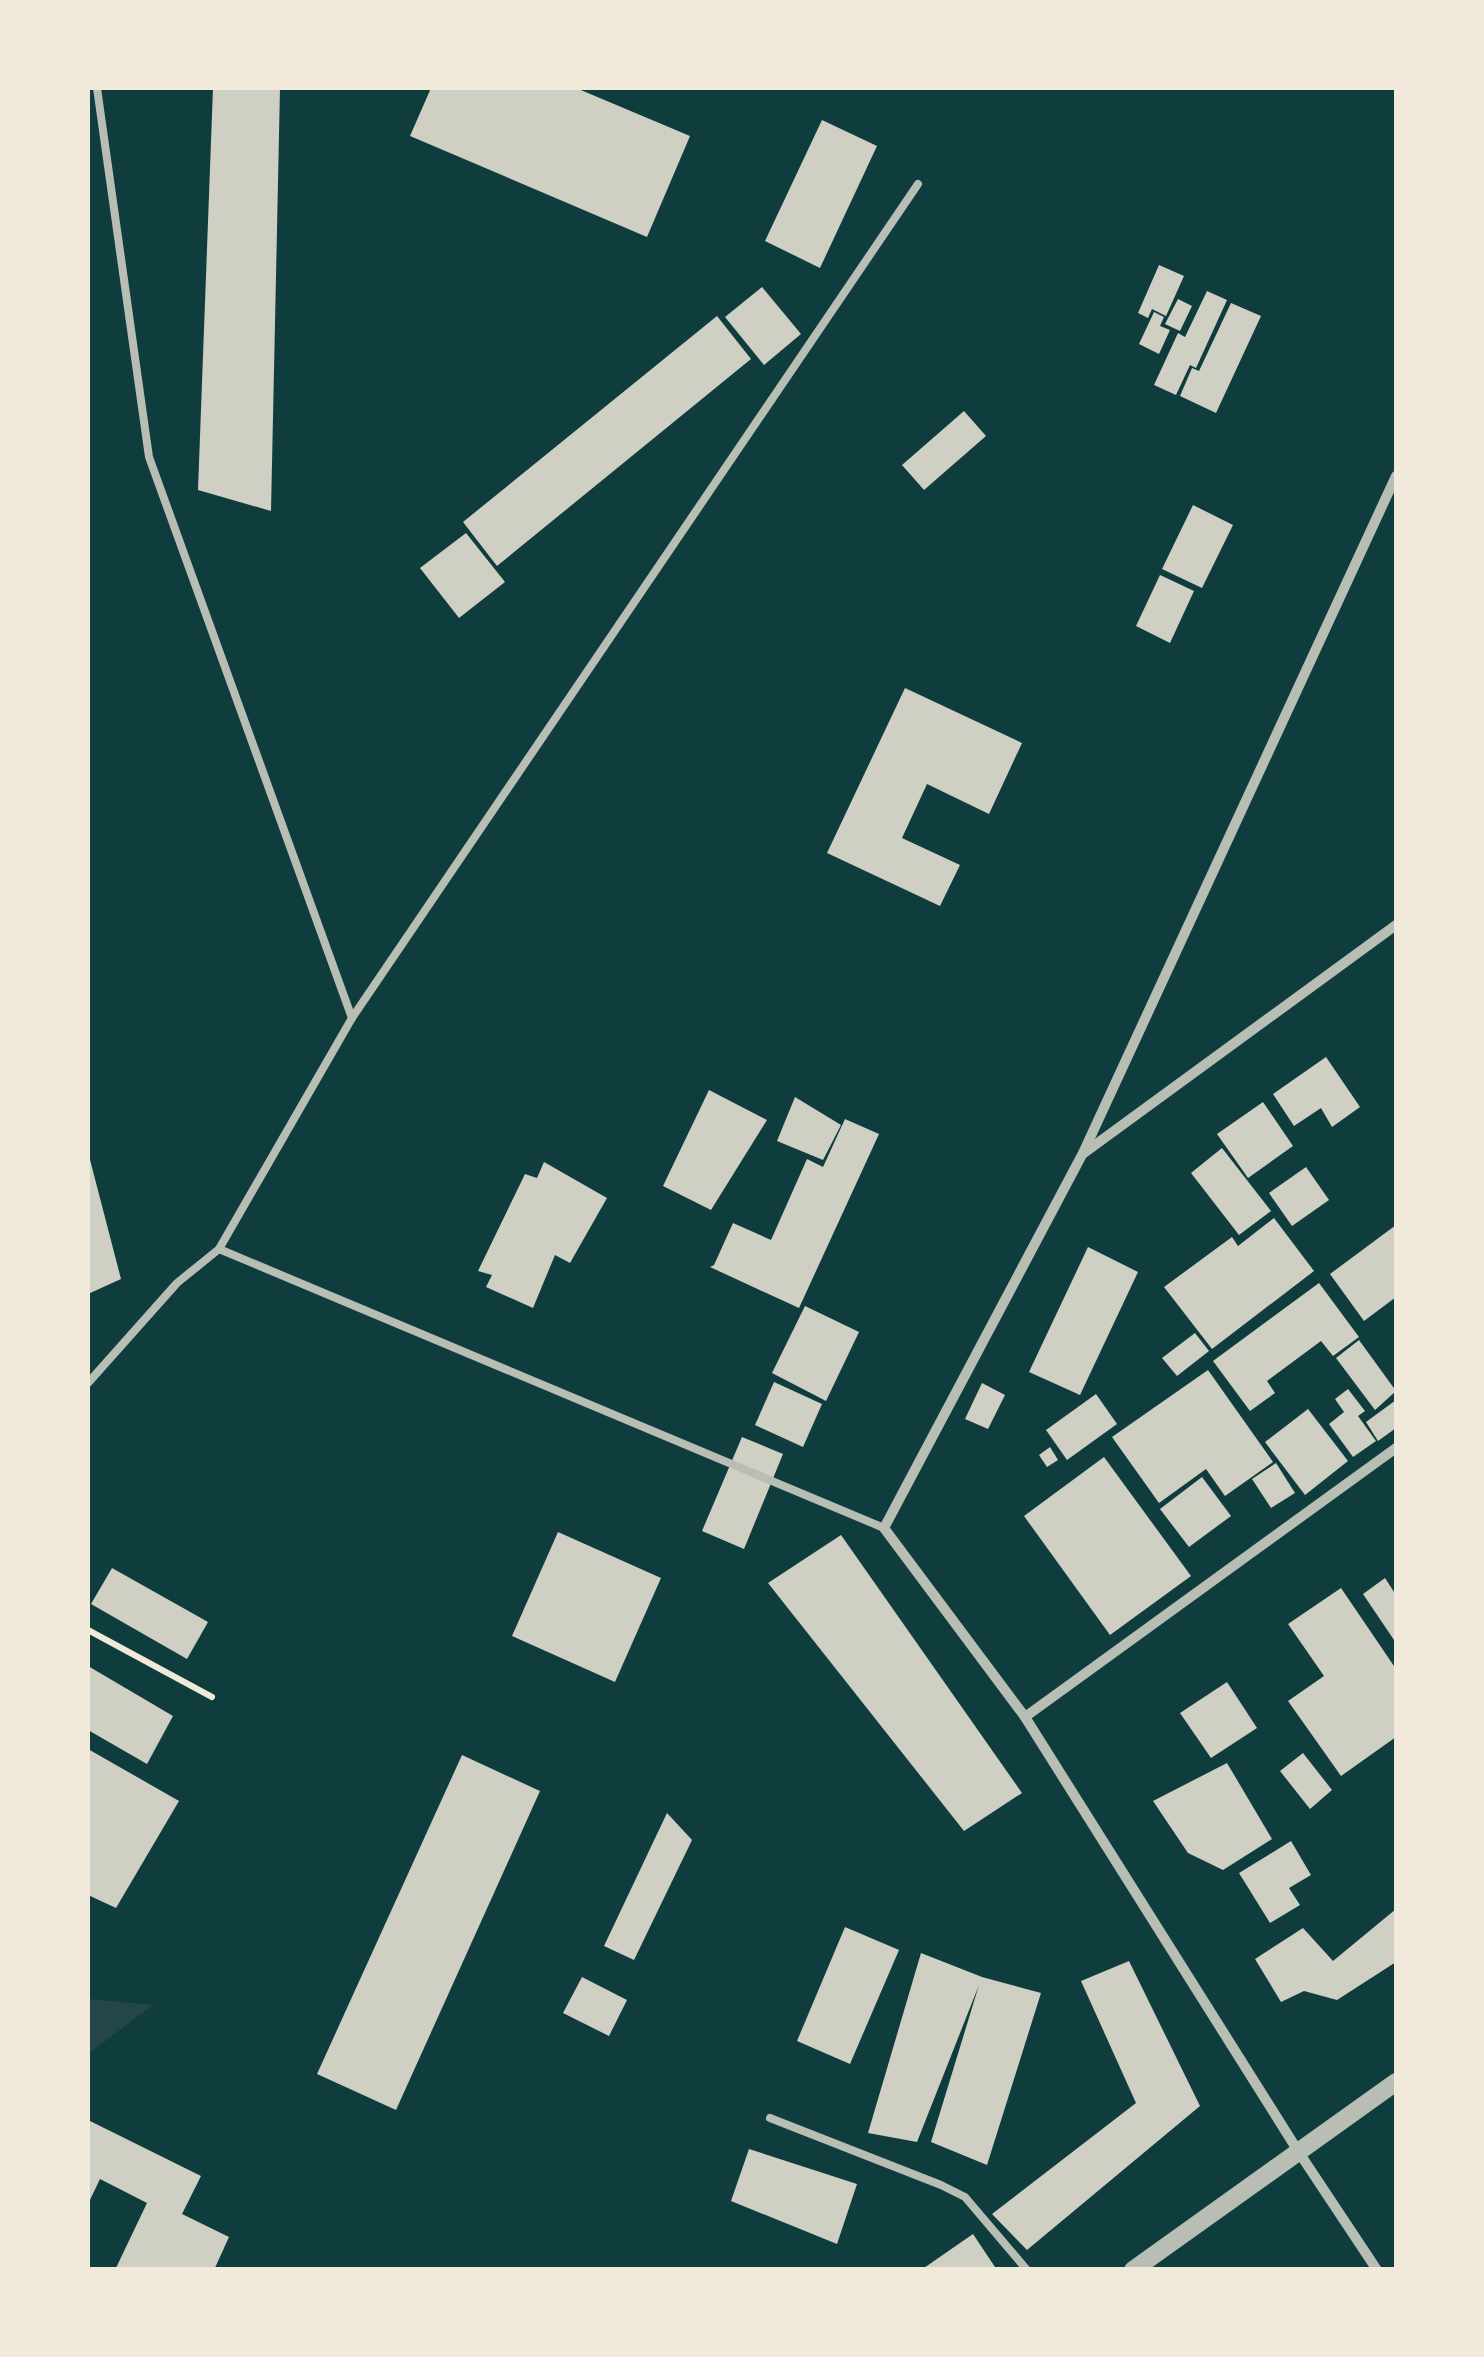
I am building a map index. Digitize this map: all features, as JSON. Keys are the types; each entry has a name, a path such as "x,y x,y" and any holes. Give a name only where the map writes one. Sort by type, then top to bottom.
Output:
{"street":[{"path":"1377,2270 1025,1718 884,1528 1083,1153 1396,476"},
{"path":"1083,1153 1396,925"},
{"path":"1025,1718 1396,1448"},
{"path":"1132,2270 1396,2082"}],"lane":[{"path":"97,88 149,457 352,1018"},
{"path":"88,1383 177,1283 220,1249 352,1018 918,184"},
{"path":"220,1249 884,1528"},
{"path":"770,2118 964,2197 1027,2270"}],"path":[{"path":"88,1630 212,1697"}],"shaded area":[{"path":"88,1999 153,2005 88,2054"}],"building":[{"path":"213,88 280,88 271,511 198,490"},
{"path":"431,88 576,88 690,136 647,237 410,136"},
{"path":"822,120 877,146 820,268 765,241"},
{"path":"1159,265 1184,276 1166,316 1152,309 1148,318 1138,313"},
{"path":"762,287 801,334 764,365 725,317"},
{"path":"1207,291 1227,300 1196,368 1190,365 1176,395 1154,385 1178,333 1185,337"},
{"path":"1178,299 1192,306 1180,331 1165,324"},
{"path":"1231,303 1261,316 1216,413 1180,396 1192,368 1199,371"},
{"path":"1154,312 1164,317 1160,326 1170,330 1159,354 1139,344"},
{"path":"717,316 751,359 497,566 463,522"},
{"path":"964,411 986,436 924,490 902,465"},
{"path":"1193,505 1233,525 1202,588 1162,569"},
{"path":"466,533 505,582 459,618 420,568"},
{"path":"1160,575 1194,591 1170,643 1136,626"},
{"path":"905,688 1022,743 989,814 927,784 902,838 960,865 940,906 827,853"},
{"path":"1326,1057 1360,1107 1332,1127 1321,1108 1294,1126 1273,1094"},
{"path":"709,1090 767,1120 711,1210 663,1186"},
{"path":"795,1097 841,1125 823,1160 777,1141"},
{"path":"1263,1102 1293,1146 1248,1178 1217,1134"},
{"path":"845,1119 879,1134 799,1308 710,1267 733,1223 771,1240 807,1159 823,1167"},
{"path":"1222,1148 1271,1211 1239,1235 1191,1173"},
{"path":"88,1152 121,1279 88,1294"},
{"path":"544,1162 607,1198 570,1263 555,1255 533,1308 486,1287 492,1275 478,1271 525,1174 537,1178"},
{"path":"1306,1167 1329,1200 1292,1226 1269,1193"},
{"path":"1274,1218 1314,1271 1212,1349 1164,1287 1232,1237 1238,1246"},
{"path":"1396,1225 1396,1297 1364,1321 1330,1274"},
{"path":"1088,1247 1138,1272 1080,1395 1029,1372"},
{"path":"1319,1283 1359,1337 1333,1356 1321,1341 1267,1381 1275,1393 1250,1411 1213,1361"},
{"path":"805,1306 859,1332 826,1401 772,1373"},
{"path":"1195,1333 1209,1351 1177,1376 1162,1358"},
{"path":"1359,1340 1396,1391 1375,1410 1336,1358"},
{"path":"1208,1370 1273,1462 1225,1496 1206,1469 1159,1503 1112,1437"},
{"path":"774,1382 822,1404 803,1447 755,1425"},
{"path":"982,1383 1005,1395 988,1429 965,1419"},
{"path":"1348,1389 1365,1411 1358,1416 1376,1441 1353,1457 1329,1424 1344,1412 1335,1399"},
{"path":"1096,1394 1117,1424 1067,1460 1046,1430"},
{"path":"1396,1400 1396,1428 1378,1441 1366,1422"},
{"path":"1308,1409 1348,1461 1305,1495 1265,1442"},
{"path":"742,1437 783,1454 744,1549 702,1531"},
{"path":"1050,1447 1058,1460 1047,1467 1039,1455"},
{"path":"1104,1457 1191,1576 1110,1635 1024,1516"},
{"path":"1276,1463 1295,1493 1271,1508 1252,1479"},
{"path":"1202,1477 1231,1516 1189,1547 1160,1509"},
{"path":"558,1532 661,1578 615,1682 512,1636"},
{"path":"841,1535 1022,1793 964,1831 768,1583"},
{"path":"112,1568 208,1622 187,1659 91,1604"},
{"path":"1385,1578 1396,1595 1396,1643 1363,1594"},
{"path":"1341,1588 1396,1669 1396,1737 1341,1776 1288,1701 1324,1676 1288,1624"},
{"path":"88,1666 173,1716 147,1764 88,1730"},
{"path":"1227,1682 1257,1728 1211,1758 1180,1713"},
{"path":"88,1749 179,1801 116,1908 88,1895"},
{"path":"1303,1753 1332,1790 1310,1809 1280,1771"},
{"path":"462,1755 540,1791 396,2110 317,2074"},
{"path":"1227,1763 1272,1839 1223,1870 1188,1853 1153,1801"},
{"path":"667,1813 692,1840 634,1960 604,1946"},
{"path":"1291,1841 1311,1875 1289,1888 1300,1905 1270,1923 1239,1873"},
{"path":"1396,1909 1396,1962 1337,2000 1304,1991 1281,2002 1255,1959 1303,1928 1333,1961"},
{"path":"845,1927 899,1950 850,2064 797,2041"},
{"path":"921,1953 982,1977 1041,1993 987,2165 931,2142 979,1985 917,2142 868,2133"},
{"path":"1129,1961 1200,2106 1027,2250 992,2214 1136,2103 1081,1981"},
{"path":"582,1977 627,2000 609,2036 563,2013"},
{"path":"88,2120 201,2176 182,2214 229,2237 214,2270 115,2270 147,2203 100,2179 88,2204"},
{"path":"749,2149 857,2184 837,2244 731,2201"},
{"path":"973,2234 997,2270 921,2270"}]}
